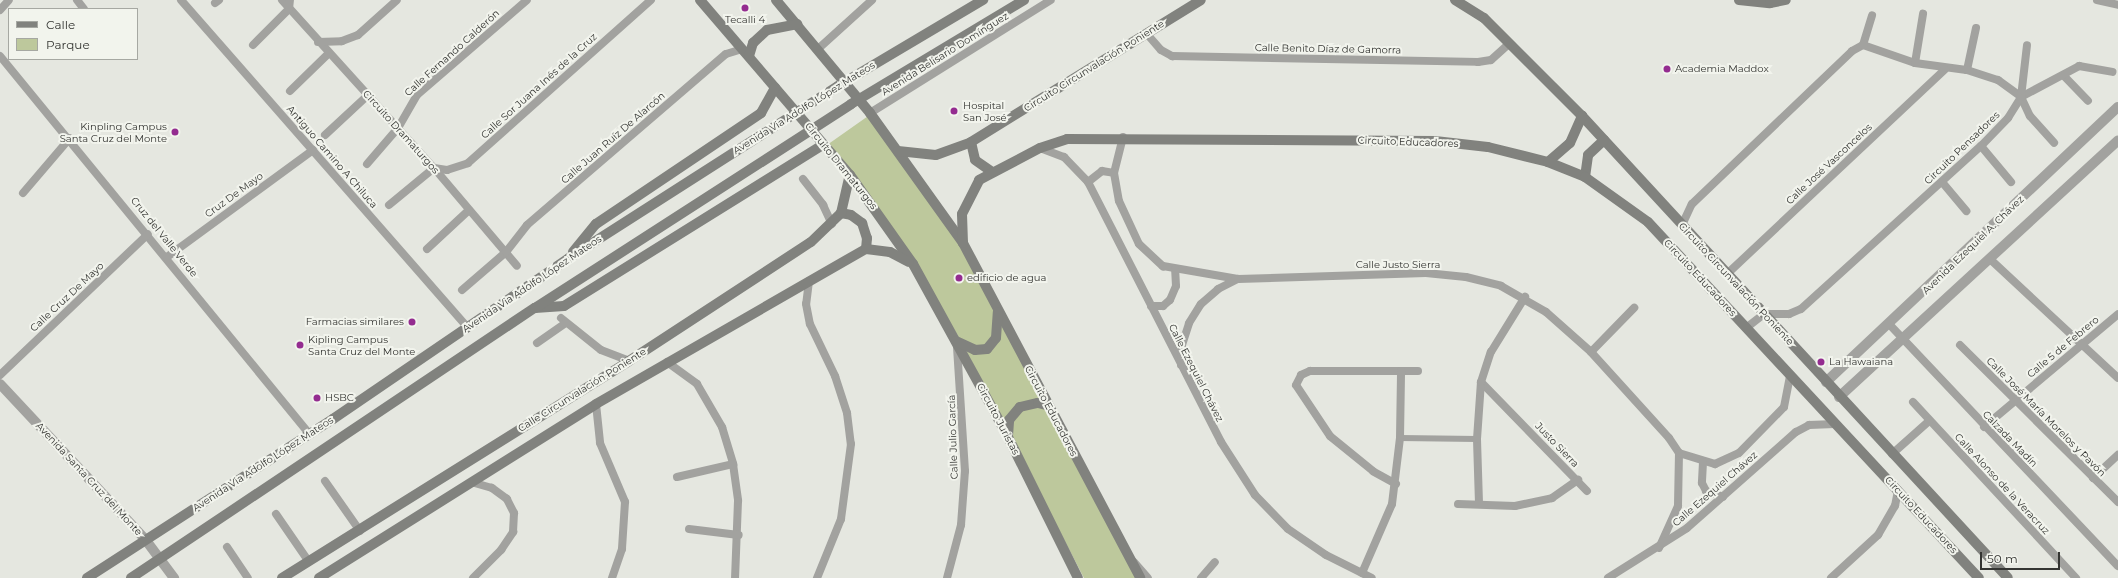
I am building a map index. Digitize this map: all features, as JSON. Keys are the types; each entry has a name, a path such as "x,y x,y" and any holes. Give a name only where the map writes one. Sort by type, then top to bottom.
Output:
{"main road":[{"name":"Circuito Dramaturgos","path":"700,0 850,175 913,264"},
{"name":"Circuito Educadores","path":"776,0 869,111 963,243 1047,405 1140,578"},
{"name":"Avenida Via Adolfo López Mateos","path":"87,578 309,434 468,328 569,258 838,86 983,0"},
{"name":"Avenida Via Adolfo López Mateos","path":"131,578 535,308 851,104 1024,0"},
{"name":"Circuito Circunvalación Poniente","path":"898,151 936,155 971,142 1147,34 1191,3 1200,0"},
{"name":"Circuito Circunvalación Poniente","path":"1455,0 1484,18 1582,116 1839,397 2008,578"},
{"path":"1739,0 1770,3 1786,0"},
{"path":"745,52 767,30 797,24"},
{"path":"569,258 596,224 761,113 775,88"},
{"path":"1548,162 1570,143 1582,116"},
{"name":"Circuito Educadores","path":"963,243 962,214 966,201 979,180 991,171 1040,148 1067,139 1123,137 1435,141 1488,147 1548,162 1585,177 1648,222 1790,377 1898,490 1979,578"},
{"path":"1585,177 1588,155 1604,140"},
{"path":"535,308 564,306 822,142"},
{"path":"971,142 975,160 991,171"},
{"name":"Calle Circunvalación Poniente","path":"282,578 360,531 629,361 786,258 832,224 841,213 850,175"},
{"path":"841,213 851,215 862,223 867,238 866,249 890,252 913,264"},
{"name":"Calle Circunvalación Poniente","path":"319,578 474,483 596,404 866,249"},
{"name":"Circuito Juristas","path":"913,264 1008,437 1078,578"},
{"path":"956,341 974,350 986,349 998,328 997,306"},
{"path":"1008,437 1009,420 1020,407 1038,403 1047,405"}],"street":[{"path":"0,10 9,0"},
{"path":"77,0 83,8"},
{"name":"Antiguo Camino A Chiluca","path":"181,0 468,328"},
{"name":"Circuito Dramaturgos","path":"282,0 318,42 434,168 517,266"},
{"path":"253,45 289,9 290,0"},
{"path":"318,42 342,41 358,35 397,0"},
{"name":"Calle Fernando Calderón","path":"367,164 398,128 417,95 527,0"},
{"name":"Calle Sor Juana Inés de la Cruz","path":"434,168 447,170 468,163 651,0"},
{"path":"818,49 872,0"},
{"name":"Avenida Belisario Domínguez","path":"869,111 1051,0"},
{"path":"2097,0 2118,4"},
{"path":"1863,45 1872,14"},
{"path":"1915,62 1923,14"},
{"path":"1967,70 1976,28"},
{"name":"Calle Benito Díaz de Gamorra","path":"1147,34 1160,50 1172,56 1478,62 1491,60 1510,43"},
{"path":"1682,225 1692,204 1852,50 1863,45 1915,62 1945,69 1967,70 1998,80 2021,97 2030,116 2054,144"},
{"path":"2021,97 2027,45"},
{"name":"Calle Juan Ruíz De Alarcón","path":"462,290 506,252 526,225 726,54 745,52"},
{"path":"290,91 330,54"},
{"name":"Cruz del Valle Verde","path":"0,56 70,138 309,434"},
{"path":"2021,97 2065,77 2070,69 2079,66 2112,72"},
{"name":"Calle José Vasconcelos","path":"1727,274 1945,69"},
{"path":"2065,77 2088,101"},
{"path":"324,135 368,95"},
{"name":"Circuito Pensadores","path":"1764,314 1789,314 1801,309 1981,146 2008,118 2021,97"},
{"name":"Avenida Ezequiel A. Chávez","path":"1826,382 2118,107"},
{"name":"Calle Justo Sierra","path":"1123,137 1114,173 1119,201 1139,244 1155,261 1175,269 1238,279 1426,273 1473,279 1501,286 1525,297 1591,352 1669,438 1679,453"},
{"path":"23,193 70,138"},
{"name":"Avenida Ezequiel A. Chávez","path":"1839,397 1902,338 1991,260 2118,140"},
{"path":"1981,146 2011,182"},
{"name":"Calle Ezequiel Chávez","path":"1040,148 1064,157 1088,182 1181,367 1221,442 1255,495 1288,528 1326,555 1368,576"},
{"name":"Cruz De Mayo","path":"167,257 313,150"},
{"path":"389,205 434,168"},
{"path":"1088,182 1096,173 1114,173"},
{"path":"803,179 823,205 832,224"},
{"path":"1942,182 1966,211"},
{"path":"427,249 469,210"},
{"name":"Calle Cruz De Mayo","path":"0,375 148,234"},
{"path":"1991,260 2118,378"},
{"path":"1151,306 1163,306 1170,300 1176,286 1175,269"},
{"name":"Calle Justo Sierra","path":"1181,367 1184,337 1201,304 1218,289 1238,279"},
{"path":"809,281 806,304 810,324 835,376 847,413 852,444 841,519 816,578"},
{"path":"1478,503 1477,439 1481,382 1491,352 1525,297"},
{"path":"1591,352 1634,308"},
{"path":"1746,328 1764,314"},
{"name":"Calle 5 de Febrero","path":"1984,427 2118,314"},
{"path":"537,343 563,320 601,350 629,361"},
{"name":"Calzada Madín","path":"1889,324 1984,427 2118,566"},
{"name":"Calle Julio García","path":"946,578 961,525 965,471 956,341"},
{"name":"Calle José María Morelos y Pavón","path":"1960,345 2118,502"},
{"path":"667,362 685,372 707,397 722,427 733,464 739,535 734,578"},
{"path":"1396,484 1373,471 1330,436 1299,394 1296,385 1301,375 1310,371 1418,371"},
{"path":"1368,576 1387,520 1396,484 1400,438 1401,371"},
{"path":"1659,548 1678,506 1679,453 1703,462 1715,464 1729,459 1776,419 1789,394 1790,377"},
{"name":"Justo Sierra","path":"1458,504 1478,503 1515,506 1552,498 1578,480 1481,382"},
{"name":"Avenida Santa Cruz del Monte","path":"0,384 145,540 174,578"},
{"name":"Calle Alonso de la Veracruz","path":"1913,402 2076,578"},
{"path":"596,404 600,443 624,502 622,549 612,578"},
{"path":"1892,454 1929,421"},
{"name":"Calle Ezequiel Chávez","path":"1608,578 1659,548 1722,497 1796,432 1809,425 1835,424"},
{"path":"1400,438 1477,439"},
{"path":"2093,478 2118,456"},
{"path":"1703,462 1702,483 1706,491 1722,497"},
{"path":"677,477 733,464"},
{"path":"1578,480 1587,491"},
{"path":"325,481 360,531"},
{"path":"473,578 501,550 513,532 514,513 507,499 497,492 474,483"},
{"path":"1831,578 1878,535 1895,506 1898,490"},
{"path":"276,514 309,562"},
{"path":"689,529 739,535"},
{"path":"227,547 248,578"},
{"path":"1126,553 1148,578"},
{"path":"1201,578 1215,562"}],"green space":[{"path":"871,114 929,191 1144,578 1084,578 960,339 913,264 827,145"}],"place":[{"name":"Tecalli 4","path":"745,8"},
{"name":"Academia Maddox","path":"1667,69"},
{"name":"Hospital San José","path":"954,111"},
{"name":"Kinpling Campus Santa Cruz del Monte","path":"175,132"},
{"name":"edificio de agua","path":"959,278"},
{"name":"Farmacias similares","path":"412,322"},
{"name":"Kipling Campus Santa Cruz del Monte","path":"300,345"},
{"name":"La Hawaiana","path":"1821,362"},
{"name":"HSBC","path":"317,398"}]}
